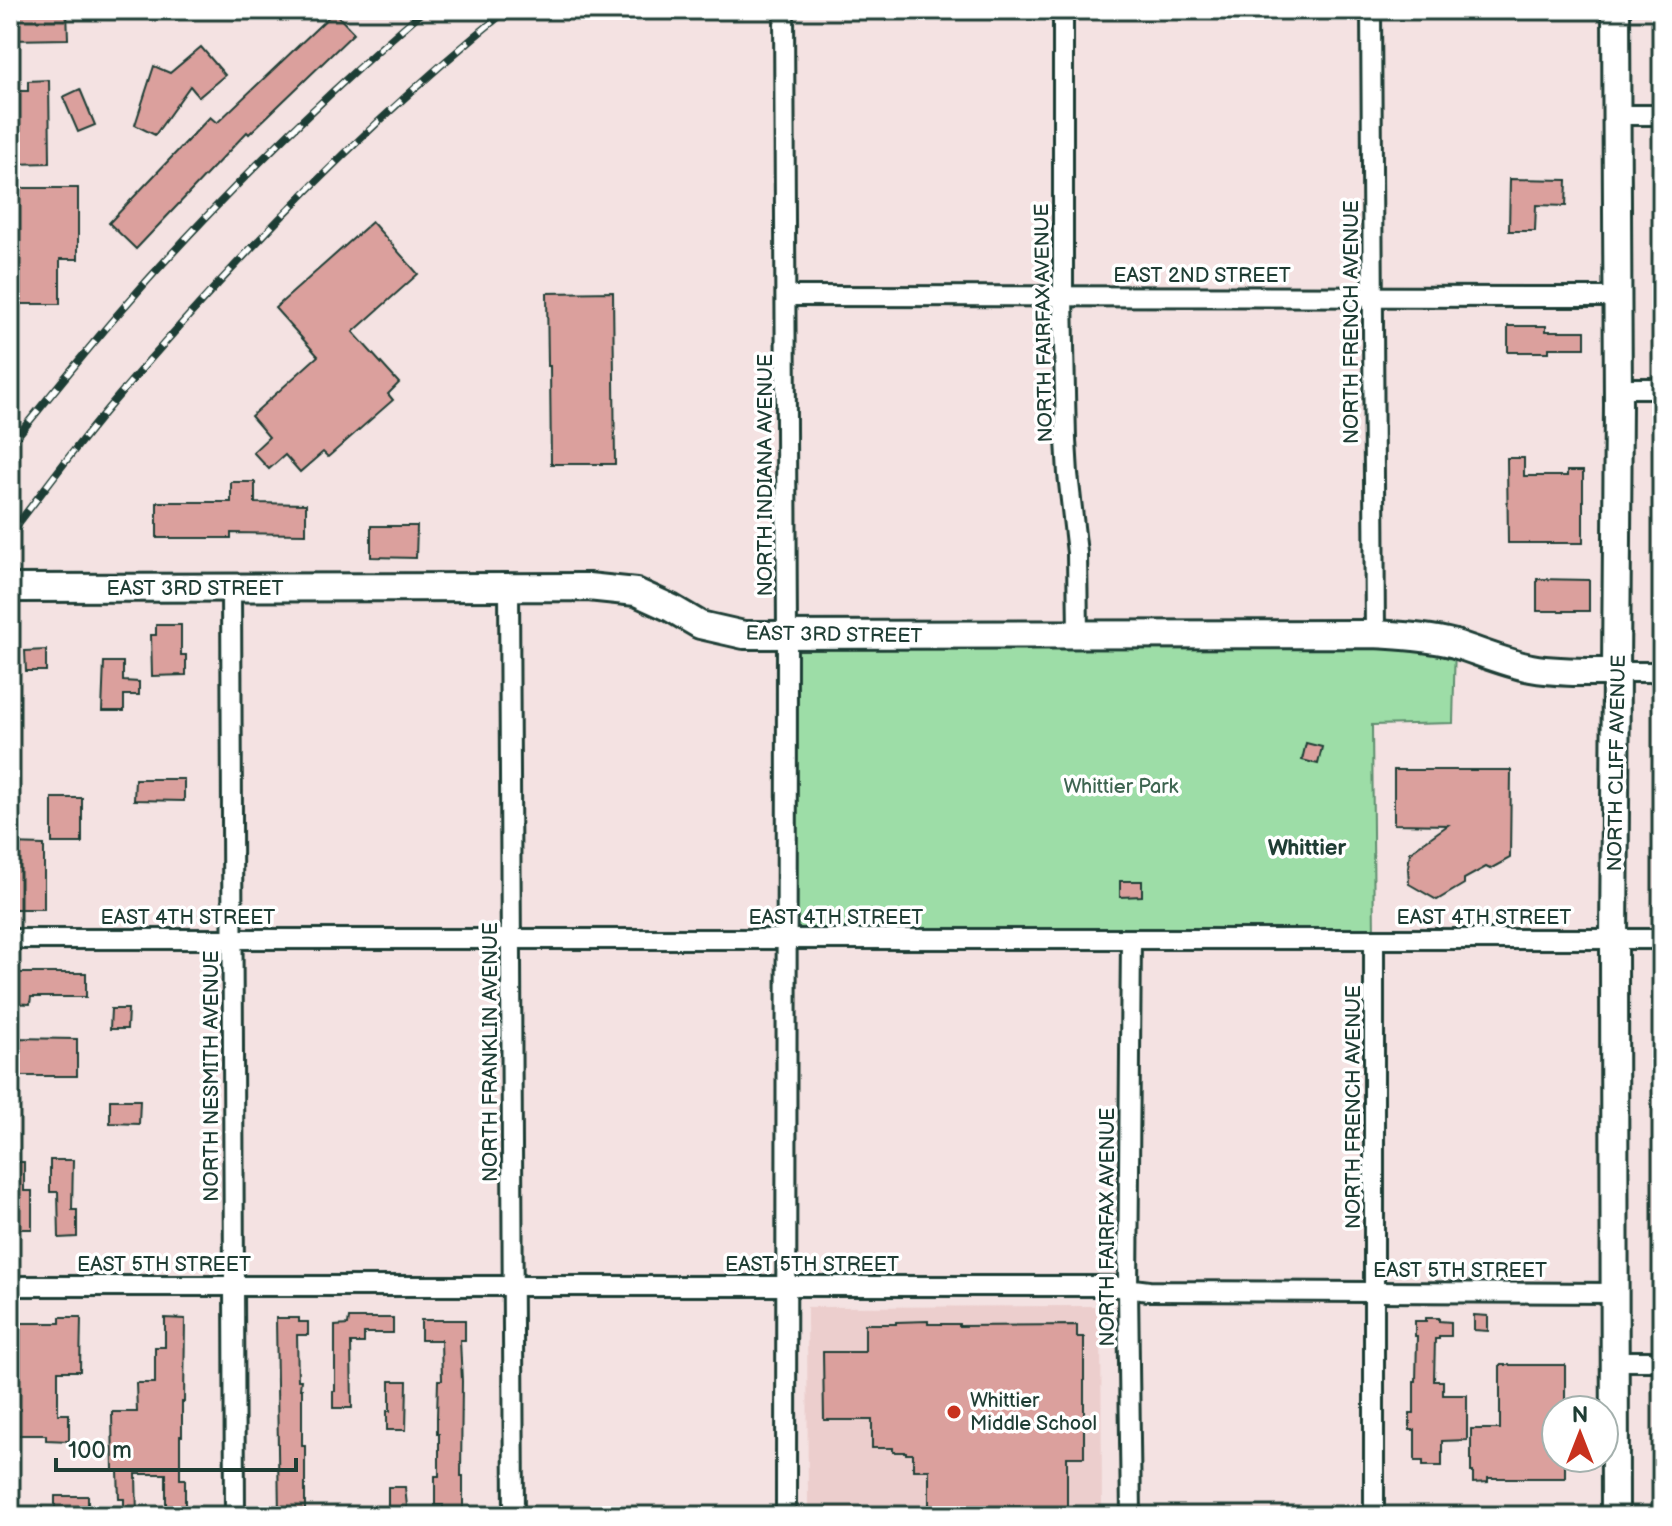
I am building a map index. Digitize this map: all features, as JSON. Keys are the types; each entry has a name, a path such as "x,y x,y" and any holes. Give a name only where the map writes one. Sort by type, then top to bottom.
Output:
{"street":[{"name":"NORTH INDIANA AVENUE","path":"784,10 786,1516"},
{"name":"NORTH FAIRFAX AVENUE","path":"1063,10 1063,297 1067,463 1077,553 1078,635"},
{"name":"NORTH FRENCH AVENUE","path":"1371,10 1375,634"},
{"name":"NORTH CLIFF AVENUE","path":"1615,1516 1616,10"},
{"path":"1617,115 1662,115"},
{"name":"EAST 2ND STREET","path":"786,296 1618,297"},
{"path":"1618,388 1662,388"},
{"name":"NORTH FRANKLIN AVENUE","path":"509,587 514,1516"},
{"name":"EAST 3RD STREET","path":"10,588 588,587 649,597 712,629 744,635 1375,634 1441,641 1532,668 1662,672"},
{"name":"NORTH NESMITH AVENUE","path":"231,588 235,1516"},
{"name":"EAST 4TH STREET","path":"10,939 1662,939"},
{"name":"NORTH FAIRFAX AVENUE","path":"1131,939 1128,1288 1131,1516"},
{"name":"NORTH FRENCH AVENUE","path":"1374,939 1374,1516"},
{"name":"EAST 5TH STREET","path":"10,1286 1110,1286 1149,1291 1615,1293"},
{"path":"1615,1361 1662,1361"}],"shaded area":[{"name":"Whittier Middle School","path":"1101,1306 1102,1516 808,1516 807,1307"}],"green space":[{"name":"Whittier Park","path":"787,635 1455,644 1453,723 1372,725 1374,939 787,939"}],"building":[{"path":"10,10 67,10 68,39 10,40"},
{"path":"334,12 354,33 249,134 247,132 136,249 109,223 210,117 217,123"},
{"path":"201,47 225,75 199,97 190,86 155,135 135,125 154,66 170,73"},
{"path":"49,80 50,163 13,164 12,91 28,91 28,81"},
{"path":"80,89 95,125 78,132 63,97"},
{"path":"1510,179 1567,180 1566,206 1536,205 1535,231 1509,231"},
{"path":"10,188 78,188 78,259 60,259 60,304 10,304"},
{"path":"372,222 418,274 353,332 399,383 388,394 393,400 328,457 323,452 300,472 285,455 269,469 253,452 269,437 251,416 318,356 275,308"},
{"path":"613,292 615,464 551,464 547,293"},
{"path":"1508,326 1546,326 1546,331 1585,331 1585,348 1508,352"},
{"path":"1507,458 1524,458 1524,476 1567,476 1567,471 1583,471 1583,543 1508,543"},
{"path":"231,482 255,482 255,503 306,504 306,534 231,533 231,538 157,538 157,502 231,502"},
{"path":"371,526 417,526 416,558 371,557"},
{"path":"1537,579 1589,580 1589,611 1537,611"},
{"path":"156,625 181,625 181,655 186,655 186,675 152,676 151,635 156,635"},
{"path":"46,650 46,671 26,671 25,651"},
{"path":"104,662 123,662 123,681 139,682 139,695 124,695 124,711 102,711"},
{"path":"1306,743 1322,747 1318,764 1302,760"},
{"path":"1394,770 1511,770 1510,858 1464,879 1464,884 1437,900 1409,884 1410,852 1448,825 1394,824"},
{"path":"135,779 184,779 184,801 134,800"},
{"path":"52,798 82,798 82,843 52,843"},
{"path":"10,844 44,845 44,909 10,909"},
{"path":"1120,881 1142,881 1142,896 1120,897"},
{"path":"10,973 86,973 86,997 31,997 30,1004 10,1003"},
{"path":"111,1009 128,1009 127,1029 110,1029"},
{"path":"10,1038 77,1039 77,1076 10,1076"},
{"path":"110,1100 140,1100 139,1124 110,1123"},
{"path":"50,1160 73,1160 72,1210 77,1210 77,1237 59,1238 58,1192 50,1192"},
{"path":"10,1162 24,1162 24,1191 32,1191 32,1229 11,1229"},
{"path":"1474,1315 1488,1316 1488,1331 1474,1330"},
{"path":"60,1317 81,1317 80,1371 58,1371 58,1414 69,1414 69,1441 46,1440 46,1435 10,1435 10,1323 60,1323"},
{"path":"165,1318 185,1319 180,1479 185,1479 185,1516 166,1516 166,1474 136,1474 137,1516 124,1516 124,1499 119,1499 118,1471 113,1471 112,1412 137,1412 136,1383 155,1383 155,1347 165,1347"},
{"path":"276,1318 299,1318 299,1322 308,1322 308,1335 297,1335 298,1380 301,1380 302,1389 302,1446 305,1446 305,1516 279,1516"},
{"path":"349,1318 393,1318 393,1333 364,1333 364,1343 351,1343 352,1408 333,1408 335,1326 348,1325"},
{"path":"1426,1318 1451,1322 1451,1336 1435,1339 1434,1381 1443,1381 1443,1395 1467,1395 1467,1440 1442,1441 1442,1466 1423,1466 1423,1461 1415,1461 1415,1430 1410,1430 1416,1381 1415,1321 1426,1321"},
{"path":"421,1320 465,1320 465,1340 460,1340 463,1516 443,1516 443,1505 435,1505 435,1476 439,1476 437,1417 438,1380 442,1380 441,1340 421,1340"},
{"name":"Whittier Middle School","path":"928,1321 928,1324 959,1326 1077,1325 1077,1337 1084,1337 1084,1457 1067,1457 1067,1516 929,1516 929,1470 913,1470 913,1454 893,1452 893,1448 872,1448 872,1420 824,1420 823,1352 865,1352 865,1324"},
{"path":"1500,1365 1565,1365 1565,1394 1540,1394 1540,1474 1565,1474 1565,1478 1488,1478 1488,1482 1473,1483 1471,1429 1500,1429"},
{"path":"390,1381 407,1381 406,1430 387,1430"},
{"path":"388,1487 405,1487 408,1516 388,1516"},
{"path":"55,1496 88,1496 88,1516 55,1516"}],"railway":[{"path":"10,445 118,314 227,195 343,82 424,10"},
{"path":"10,534 115,400 254,245 351,147 507,10"}],"place":[{"name":"Whittier Middle School","path":"954,1412"}],"district":[{"name":"Whittier","path":"1307,847"}]}
